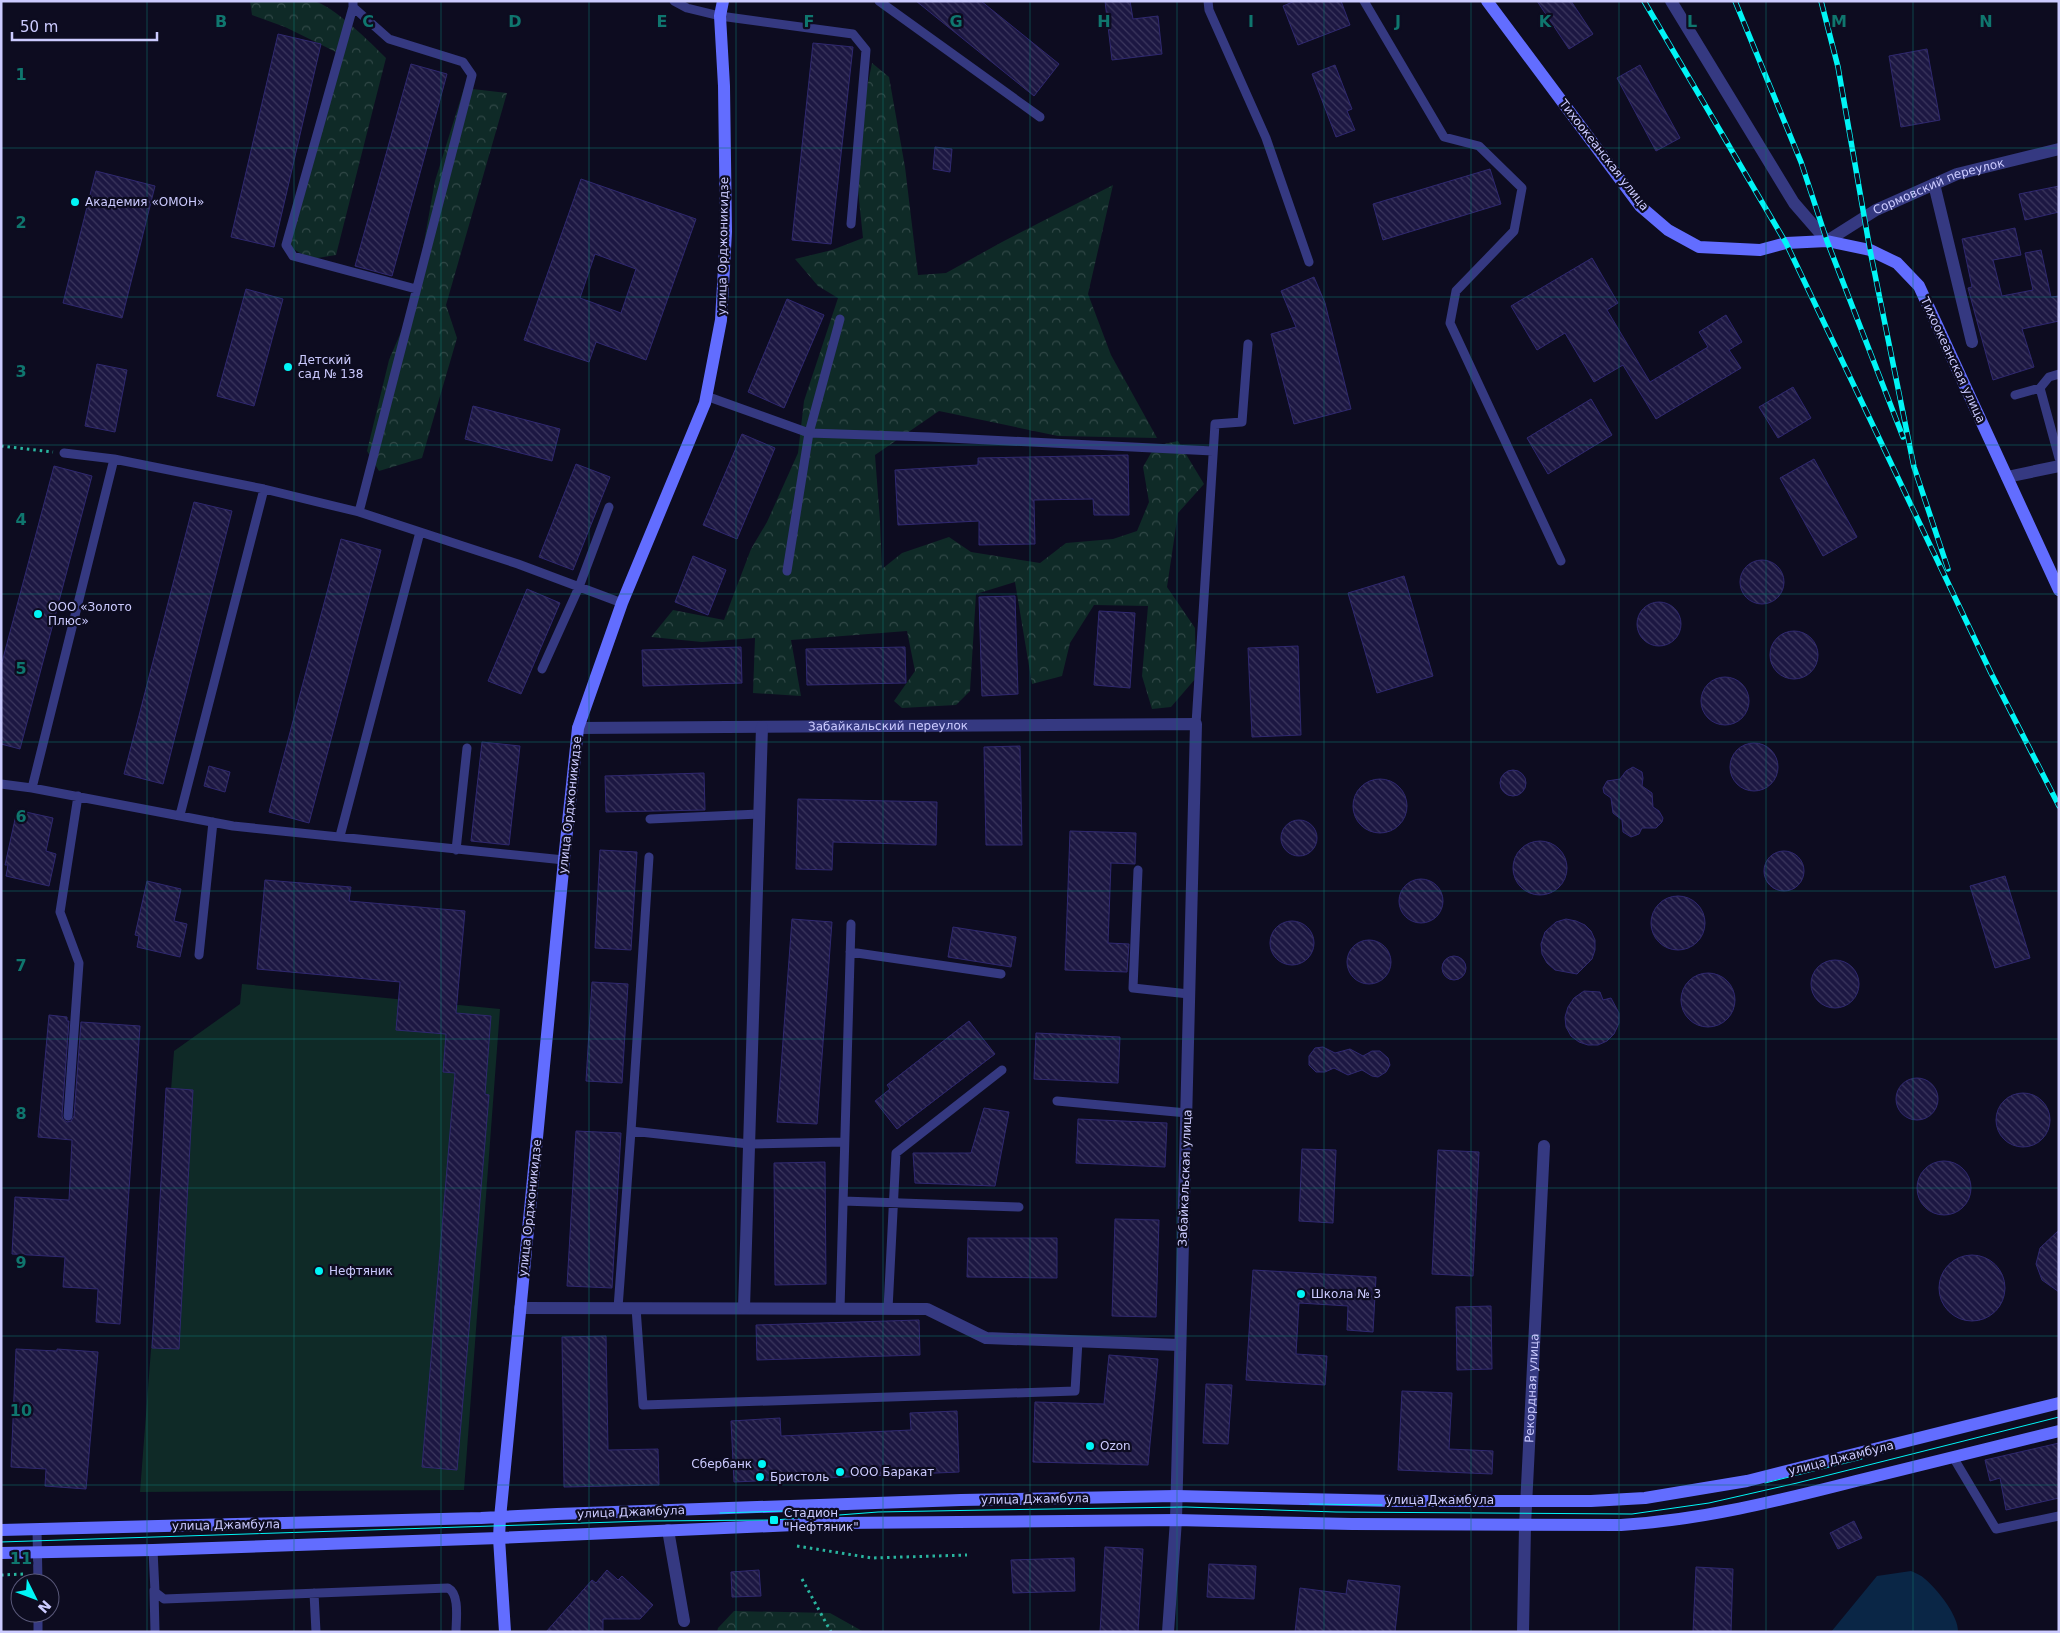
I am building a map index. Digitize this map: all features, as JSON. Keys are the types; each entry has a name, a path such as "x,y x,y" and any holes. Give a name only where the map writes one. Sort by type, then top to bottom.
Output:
{"street":[{"name":"улица Орджоникидзе","path":"505,1632 499,1538 500,1518 578,728 622,603 706,396 721,320 726,232 724,86 720,16 723,1"},
{"name":"Тихоокеанская улица","path":"1488,1 1640,206 1668,230 1699,247 1760,250 1786,243 1827,241 1870,250 1897,263 1919,286 2059,590"},
{"path":"1671,1 1794,203 1827,241"},
{"name":"Сормовский переулок","path":"1827,241 1876,210 1957,174 2059,149"},
{"path":"1934,184 1972,342"},
{"path":"2007,477 2059,466"},
{"name":"Забайкальский переулок","path":"578,728 1196,724"},
{"name":"Забайкальская улица","path":"1168,1632 1176,1520 1196,724"},
{"path":"744,1308 762,727"},
{"name":"Рекордная улица","path":"1523,1632 1526,1500 1544,1146"},
{"path":"520,1308 927,1309 986,1338 1180,1345"},
{"name":"улица Джамбула","path":"1,1530 500,1518 557,1514 962,1500 1176,1496 1591,1501 1645,1498 1747,1482 2059,1403"},
{"name":"улица Джамбула","path":"1,1553 153,1550 499,1538 839,1523 1176,1520 1525,1526 1621,1525 1665,1522 1707,1516 1794,1497 2059,1431"},
{"path":"668,1530 684,1621"}],"lane":[{"path":"674,1 687,8 720,16 854,34 866,50 851,224"},
{"path":"879,1 1040,117"},
{"path":"1208,1 1209,10 1266,138 1309,262"},
{"path":"1364,1 1444,137 1479,146 1522,188 1514,231 1456,291 1450,323 1561,561"},
{"path":"359,512 472,75 464,62 389,39 353,4 286,245 293,256 416,289"},
{"path":"787,571 809,433 840,319"},
{"path":"1196,724 1214,424 1242,422 1248,344"},
{"path":"2015,396 2040,388 2049,377 2059,374"},
{"path":"2040,388 2059,458"},
{"path":"706,396 809,433 1213,451"},
{"path":"64,453 114,459 264,489 359,512 518,564 622,603"},
{"path":"32,788 114,459"},
{"path":"180,816 264,489"},
{"path":"542,669 579,587 609,507"},
{"path":"340,836 420,532"},
{"path":"456,850 468,748"},
{"path":"1,784 78,796 233,826 564,860"},
{"path":"68,1116 79,963 60,912 78,796"},
{"path":"650,819 760,814"},
{"path":"199,955 213,822"},
{"path":"618,1308 649,857"},
{"path":"1138,870 1133,988 1189,994"},
{"path":"840,1308 851,924"},
{"path":"850,952 1001,974"},
{"path":"888,1309 896,1153 1002,1070"},
{"path":"1057,1101 1187,1113"},
{"path":"631,1131 749,1144 844,1142"},
{"path":"842,1201 1019,1207"},
{"path":"636,1308 643,1405 1075,1390 1078,1341"},
{"path":"1953,1457 1996,1530 2059,1516"},
{"path":"38,1529 38,1573"},
{"path":"153,1550 155,1632"},
{"path":"154,1585 155,1592 164,1599 448,1588 452,1590 455,1596 456,1632"},
{"path":"314,1593 316,1632"}],"path":[{"path":"1,446 64,453"},
{"path":"797,1546 872,1558 967,1555"},
{"path":"802,1579 831,1632"}],"green space":[{"path":"250,1 313,1 321,4 351,25 386,58 336,255 311,259 286,245 336,52 285,27 252,15"},
{"path":"872,63 889,77 905,167 918,275 946,273 1113,185 1088,294 1111,355 1157,438 1058,436 939,411 875,455 882,569 902,553 949,537 971,552 1040,563 1066,543 1113,539 1137,531 1149,502 1143,467 1155,446 1178,441 1204,484 1178,513 1167,587 1195,628 1196,678 1171,707 1152,709 1142,676 1148,606 1094,605 1070,643 1062,676 1032,684 1015,582 976,594 970,691 956,705 902,708 894,701 915,671 907,631 791,640 801,696 753,693 755,638 702,642 651,637 673,610 724,620 751,549 767,522 798,453 804,401 838,298 818,286 795,259 832,250 863,238 854,152"},
{"path":"464,88 507,93 446,305 457,338 422,458 379,471 367,451 389,360 409,313 417,281 435,181"},
{"name":"Нефтяник","path":"242,984 500,1009 464,1490 140,1492 174,1051 240,1004"},
{"path":"734,1611 830,1613 864,1632 717,1632 718,1628"}],"water":[{"path":"1911,1571 1930,1583 1941,1596 1955,1618 1958,1632 1831,1632 1877,1576"}],"building":[{"path":"916,1 981,1 1059,64 1034,96"},
{"path":"1105,1 1130,1 1133,19 1158,16 1162,54 1112,60"},
{"path":"1295,1 1341,1 1350,25 1298,45 1283,6"},
{"path":"1537,1 1571,1 1593,34 1569,49"},
{"path":"278,34 321,44 274,247 231,237"},
{"path":"813,43 853,47 831,244 792,240"},
{"path":"1927,49 1940,120 1901,127 1889,56"},
{"path":"411,64 447,74 392,276 355,266"},
{"path":"1335,65 1352,109 1347,111 1355,130 1336,137 1312,74"},
{"path":"1640,65 1680,138 1656,151 1617,78"},
{"path":"935,147 952,149 950,172 933,169"},
{"path":"1490,169 1501,204 1383,240 1373,204"},
{"path":"96,171 155,186 122,318 63,303"},
{"path":"581,179 696,219 646,360 596,342 589,362 524,340","holes":["595,254 636,269 621,313 580,298"]},
{"path":"2059,186 2059,212 2025,220 2019,194"},
{"path":"2015,228 2021,255 1993,260 2002,296 2033,290 2025,253 2041,250 2051,297 2059,296 2059,321 2022,329 2034,367 1993,380 1968,288 1972,287 1962,239"},
{"path":"1592,258 1618,303 1607,310 1650,382 1708,347 1699,332 1726,315 1742,342 1729,350 1741,368 1656,419 1623,365 1594,382 1565,333 1537,350 1511,306"},
{"path":"1314,277 1325,303 1351,409 1294,424 1271,334 1296,327 1281,291"},
{"path":"246,289 283,299 254,406 217,396"},
{"path":"787,299 824,315 784,408 748,392"},
{"path":"97,364 127,370 115,432 85,426"},
{"path":"1793,387 1811,418 1778,438 1759,407"},
{"path":"1591,399 1612,435 1548,474 1527,438"},
{"path":"473,406 560,429 552,461 465,439"},
{"path":"742,434 775,448 737,539 703,525"},
{"path":"1128,455 1129,515 1094,515 1093,499 1034,500 1035,544 979,545 979,521 898,525 895,470 978,465 978,458"},
{"path":"1814,459 1857,537 1823,556 1780,478"},
{"path":"576,464 610,477 573,570 539,557"},
{"path":"54,466 92,476 20,749 1,744 1,666"},
{"path":"194,502 232,511 163,784 124,774"},
{"path":"341,539 381,550 309,823 269,812"},
{"path":"693,556 726,570 708,615 675,602"},
{"path":"1762,560 1774,564 1780,570 1784,582 1780,594 1774,600 1762,604 1750,600 1744,594 1740,582 1744,570 1750,564"},
{"path":"1404,576 1433,676 1377,693 1348,593"},
{"path":"527,589 560,603 521,694 488,681"},
{"path":"1015,596 1018,694 982,696 979,597"},
{"path":"1655,602 1663,602 1675,608 1681,624 1675,640 1663,646 1655,646 1643,640 1637,628 1637,620 1643,608"},
{"path":"1099,611 1135,613 1130,688 1094,685"},
{"path":"1794,631 1803,633 1811,638 1816,646 1818,655 1816,664 1811,672 1803,677 1794,679 1785,677 1777,672 1772,664 1770,655 1772,646 1777,638 1785,633"},
{"path":"1298,646 1301,735 1252,737 1248,648"},
{"path":"741,647 742,683 643,686 642,650"},
{"path":"905,647 906,683 807,685 806,649"},
{"path":"1725,677 1734,679 1742,684 1747,692 1749,701 1747,710 1742,718 1734,723 1725,725 1716,723 1708,718 1703,710 1701,701 1703,692 1708,684 1716,679"},
{"path":"482,742 520,746 509,845 471,841"},
{"path":"1754,743 1763,745 1771,750 1776,758 1778,767 1776,776 1771,784 1763,789 1754,791 1745,789 1737,784 1732,776 1730,767 1732,758 1737,750 1745,745"},
{"path":"1020,746 1022,845 986,845 984,747"},
{"path":"209,766 230,772 225,792 204,786"},
{"path":"1633,767 1642,772 1642,786 1652,793 1653,807 1659,811 1663,818 1656,828 1642,828 1639,834 1631,837 1623,832 1622,820 1613,813 1611,798 1604,793 1603,788 1607,781 1620,779 1626,771"},
{"path":"1513,770 1522,774 1526,783 1522,792 1513,796 1504,792 1500,783 1504,774"},
{"path":"704,773 705,810 606,812 605,776"},
{"path":"1375,779 1385,779 1399,787 1405,796 1407,806 1405,816 1399,825 1385,833 1375,833 1365,828 1358,821 1353,811 1353,801 1358,791 1365,784"},
{"path":"798,799 937,802 936,845 833,842 832,870 796,869"},
{"path":"17,810 53,818 46,851 56,854 49,886 6,876 8,865 5,865"},
{"path":"1299,820 1306,821 1312,825 1316,831 1316,845 1312,851 1306,855 1299,856 1292,855 1286,851 1282,845 1281,838 1282,831 1286,825 1292,821"},
{"path":"1070,831 1136,833 1135,864 1111,863 1108,943 1129,944 1127,972 1065,970"},
{"path":"1535,841 1545,841 1559,849 1565,858 1567,868 1565,878 1559,887 1545,895 1535,895 1525,890 1518,883 1513,873 1513,863 1518,853 1525,846"},
{"path":"600,850 637,852 631,950 595,948"},
{"path":"1788,851 1795,854 1801,860 1804,871 1803,879 1795,888 1788,891 1780,891 1773,888 1765,879 1764,867 1767,860 1776,852"},
{"path":"2005,876 2030,958 1995,968 1970,886"},
{"path":"1417,879 1425,879 1437,885 1443,901 1437,917 1425,923 1417,923 1405,917 1399,905 1399,897 1405,885"},
{"path":"265,880 351,887 349,901 465,911 456,1013 491,1016 485,1094 489,1095 457,1470 422,1467 455,1073 443,1072 446,1034 396,1030 400,982 257,969"},
{"path":"147,881 181,889 174,921 187,924 180,957 137,947 139,936 135,935"},
{"path":"1673,896 1683,896 1697,904 1703,913 1705,923 1703,933 1697,942 1683,950 1673,950 1663,945 1656,938 1651,928 1651,918 1656,908 1663,901"},
{"path":"792,919 832,922 817,1124 777,1122"},
{"path":"1566,919 1585,925 1591,931 1595,940 1595,950 1592,959 1577,974 1555,970 1547,963 1542,954 1541,944 1545,932 1556,922"},
{"path":"1288,921 1296,921 1308,927 1314,943 1308,959 1296,965 1288,965 1276,959 1270,947 1270,939 1276,927"},
{"path":"953,927 1016,937 1011,967 948,957"},
{"path":"1365,940 1373,940 1385,946 1391,962 1385,978 1373,984 1365,984 1353,978 1347,966 1347,958 1353,946"},
{"path":"1454,956 1459,957 1465,963 1465,973 1459,979 1454,980 1449,979 1443,973 1442,968 1443,963 1449,957"},
{"path":"1835,960 1844,962 1852,967 1857,975 1859,984 1857,993 1852,1001 1844,1006 1835,1008 1826,1006 1818,1001 1813,993 1811,984 1813,975 1818,967 1826,962"},
{"path":"1703,973 1713,973 1727,981 1733,990 1735,1000 1733,1010 1727,1019 1713,1027 1703,1027 1693,1022 1686,1015 1681,1005 1681,995 1686,985 1693,978"},
{"path":"592,982 628,984 622,1083 586,1081"},
{"path":"1584,991 1600,992 1603,1000 1611,998 1619,1013 1619,1023 1614,1034 1607,1041 1598,1045 1588,1045 1579,1042 1571,1036 1566,1027 1565,1017 1568,1007 1574,998"},
{"path":"49,1015 67,1017 67,1021 69,1021 62,1116 67,1122 71,1121 74,1116 81,1022 140,1026 120,1324 96,1322 98,1289 63,1287 65,1257 12,1254 15,1197 69,1200 72,1140 38,1137"},
{"path":"969,1021 995,1054 897,1129 875,1101 890,1089 887,1085"},
{"path":"1036,1033 1120,1037 1118,1083 1034,1079"},
{"path":"1323,1047 1335,1053 1350,1049 1363,1056 1372,1051 1380,1051 1388,1058 1390,1065 1386,1072 1378,1077 1362,1070 1348,1075 1334,1068 1325,1072 1316,1072 1309,1065 1309,1056 1315,1048"},
{"path":"1913,1078 1921,1078 1932,1084 1938,1099 1932,1114 1921,1120 1913,1120 1902,1114 1896,1103 1896,1095 1902,1084"},
{"path":"166,1088 193,1090 179,1349 152,1348"},
{"path":"2018,1093 2028,1093 2042,1101 2048,1110 2050,1120 2048,1130 2042,1139 2028,1147 2018,1147 2008,1142 2001,1135 1996,1125 1996,1115 2001,1105 2008,1098"},
{"path":"984,1108 1009,1112 995,1186 915,1183 913,1153 971,1153"},
{"path":"1078,1119 1167,1123 1165,1167 1076,1163"},
{"path":"576,1131 621,1133 612,1288 567,1286"},
{"path":"1302,1149 1336,1150 1333,1223 1299,1221"},
{"path":"1438,1150 1479,1152 1473,1276 1432,1274"},
{"path":"1939,1161 1949,1161 1963,1169 1969,1178 1971,1188 1969,1198 1963,1207 1949,1215 1939,1215 1929,1210 1922,1203 1917,1193 1917,1183 1922,1173 1929,1166"},
{"path":"825,1162 826,1284 775,1285 774,1163"},
{"path":"1115,1219 1159,1220 1156,1317 1112,1316"},
{"path":"2059,1230 2059,1292 2042,1280 2036,1264 2040,1248"},
{"path":"968,1238 1057,1238 1057,1278 967,1277"},
{"path":"1966,1255 1978,1255 1990,1260 2000,1270 2005,1282 2003,1301 1990,1316 1978,1321 1966,1321 1954,1316 1944,1306 1939,1294 1939,1282 1944,1270 1954,1260"},
{"path":"1253,1270 1376,1277 1373,1332 1347,1330 1348,1306 1299,1303 1296,1354 1327,1356 1325,1385 1246,1380"},
{"path":"1491,1306 1492,1369 1457,1370 1456,1307"},
{"path":"919,1320 920,1355 757,1360 756,1325"},
{"path":"606,1336 608,1450 658,1449 659,1485 564,1487 562,1337"},
{"path":"16,1349 98,1352 86,1489 45,1486 46,1469 11,1467"},
{"path":"1109,1355 1158,1359 1148,1465 1033,1462 1035,1402 1104,1404"},
{"path":"1206,1384 1232,1385 1228,1444 1203,1443"},
{"path":"1402,1391 1452,1393 1449,1449 1493,1451 1492,1474 1398,1470"},
{"path":"957,1411 959,1472 734,1482 731,1421 780,1418 781,1436 911,1430 910,1413"},
{"path":"2059,1443 2059,1498 2006,1510 2000,1478 1990,1481 1985,1460"},
{"path":"1854,1521 1862,1538 1838,1549 1830,1533"},
{"path":"1105,1547 1143,1549 1138,1632 1100,1632"},
{"path":"1074,1558 1075,1591 1013,1593 1011,1560"},
{"path":"1209,1564 1256,1566 1254,1599 1207,1597"},
{"path":"1696,1567 1733,1569 1731,1632 1693,1632"},
{"path":"607,1570 618,1580 622,1576 653,1605 640,1619 603,1619 603,1632 546,1632 592,1580 596,1583"},
{"path":"759,1570 761,1596 732,1597 731,1572"},
{"path":"1348,1580 1400,1586 1395,1632 1295,1632 1300,1588 1346,1594"}],"tram line":[{"path":"1,1542 646,1521 774,1520 878,1512 987,1510 1186,1507 1336,1512 1632,1514 1709,1503 1797,1483 2059,1417"},
{"path":"1765,1483 1862,1459"},
{"path":"1310,1504 1382,1505"},
{"path":"720,1513 817,1510"}],"railway":[{"path":"1644,1 1786,243 1991,673 2059,806"},
{"path":"1735,1 1801,162 1827,241 1903,437"},
{"path":"1821,1 1838,67 1870,250 1914,467 1948,569"}],"place":[{"name":"Академия «ОМОН»","path":"75,202"},
{"name":"Детский сад № 138","path":"288,367"},
{"name":"ООО «Золото Плюс»","path":"38,614"},
{"name":"Нефтяник","path":"319,1271"},
{"name":"Школа № 3","path":"1301,1294"},
{"name":"Ozon","path":"1090,1446"},
{"name":"Сбербанк","path":"762,1464"},
{"name":"ООО Баракат","path":"840,1472"},
{"name":"Бристоль","path":"760,1477"},
{"name":"Стадион \"Нефтяник\"","path":"774,1520"}]}
